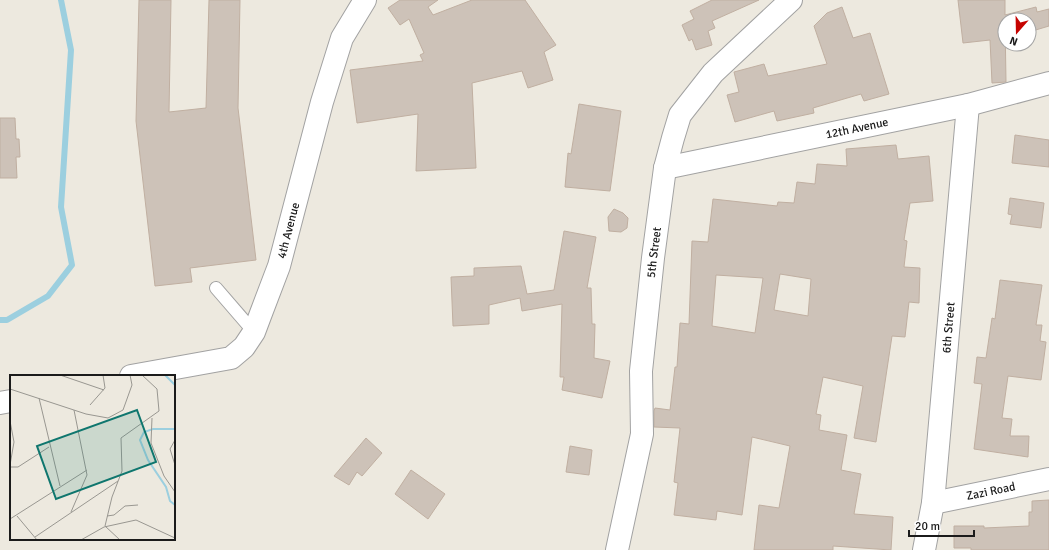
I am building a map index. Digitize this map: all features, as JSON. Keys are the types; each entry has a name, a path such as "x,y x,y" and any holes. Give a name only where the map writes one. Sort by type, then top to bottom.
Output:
{"street":[{"name":"4th Avenue","path":"137,375 231,358 244,347 254,332 278,266 322,102 342,38 365,0"},
{"name":"5th Street","path":"617,550 642,434 642,371 664,168 680,116 713,73 791,0"},
{"name":"12th Avenue","path":"664,168 968,105 1049,83"},
{"name":"6th Street","path":"924,550 933,503 968,105"},
{"path":"0,403 10,401"},
{"name":"Zazi Road","path":"933,503 1049,479"}],"lane":[{"path":"216,288 254,332"}],"building":[{"path":"139,0 171,0 169,112 206,108 209,0 240,0 238,108 256,260 190,268 192,282 155,286 136,121"},
{"path":"400,0 438,0 428,7 433,15 472,0 525,0 556,45 544,52 553,80 528,88 522,71 472,83 476,168 416,171 418,114 357,123 350,70 423,61 420,55 424,53 409,19 400,25 388,8"},
{"path":"712,0 759,0 712,21 715,28 708,31 712,45 696,50 692,39 689,41 682,25 694,19 690,11"},
{"path":"958,0 1005,0 1005,12 997,12 997,52 1006,52 1006,82 992,83 990,40 963,43"},
{"path":"842,7 853,38 870,33 889,94 864,101 861,94 813,108 814,113 777,121 774,111 735,122 727,95 739,92 734,72 764,64 768,76 827,64 814,26 827,13"},
{"path":"1036,7 1037,12 1017,12"},
{"path":"1049,9 1049,26 1037,30 1037,12"},
{"path":"579,104 621,111 610,191 565,187 568,153 571,154"},
{"path":"0,118 15,118 16,139 19,139 20,157 16,157 17,178 0,178"},
{"path":"1015,135 1049,140 1049,167 1012,163"},
{"path":"896,145 898,159 929,156 933,201 910,203 904,240 907,241 904,267 920,268 919,303 909,302 905,337 892,336 876,442 854,438 863,386 823,377 816,414 821,415 819,430 847,435 841,470 861,474 854,514 893,517 891,550 833,546 833,550 754,550 759,505 779,508 790,446 752,437 742,515 717,511 716,520 674,515 678,483 674,482 680,428 654,427 655,408 670,410 675,367 677,367 680,323 689,324 692,241 708,242 713,199 777,206 778,202 794,203 797,182 815,184 817,164 847,166 846,149","holes":["780,274 811,279 808,316 774,310","716,275 763,278 755,333 712,326"]},
{"path":"1010,198 1044,203 1041,228 1010,224 1012,215 1008,214"},
{"path":"614,209 623,213 628,218 627,228 621,232 609,231 608,217"},
{"path":"564,231 596,237 587,288 591,288 592,324 595,324 594,358 610,361 602,398 562,390 564,377 560,377 562,304 522,311 520,298 489,305 489,324 453,326 451,277 474,276 474,268 521,266 527,294 554,290"},
{"path":"1000,280 1042,285 1036,325 1042,325 1040,341 1046,342 1041,380 1008,376 1002,418 1012,419 1010,436 1029,436 1028,457 974,449 982,384 974,383 977,357 986,358 992,318 995,319"},
{"path":"366,438 382,453 362,476 357,472 349,485 334,476"},
{"path":"570,446 592,450 589,475 566,472"},
{"path":"411,470 445,494 428,519 395,494"},
{"path":"1049,500 1049,550 971,550 971,548 954,548 954,526 984,526 984,528 1029,526 1029,512 1032,512 1032,501"}],"waterway":[{"path":"0,320 7,320 48,296 72,265 61,207 71,50 61,0"}]}
